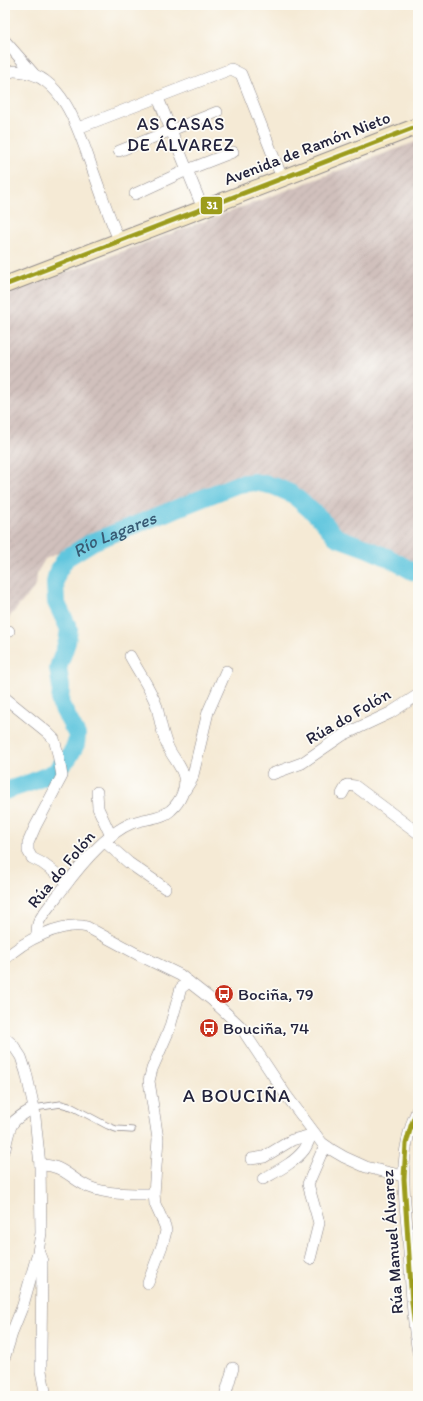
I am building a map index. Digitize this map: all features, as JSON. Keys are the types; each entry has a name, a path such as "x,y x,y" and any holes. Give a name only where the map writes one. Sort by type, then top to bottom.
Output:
{"main road":[{"name":"Avenida de Ramón Nieto","path":"5,285 418,126"}],"street":[{"path":"9,45 33,73 55,90 66,104 78,128 120,242"},
{"path":"6,73 10,66 9,45"},
{"path":"6,73 13,70 33,73"},
{"path":"78,128 231,70 241,74 282,178"},
{"path":"158,98 202,209"},
{"path":"119,151 217,112"},
{"path":"135,194 187,170 233,152"},
{"name":"Rúa do Folón","path":"37,936 38,923 91,854 108,839 131,824 162,815 170,811 177,804 185,784 184,776 166,744 151,693 130,656"},
{"name":"Rúa do Folón","path":"181,795 192,778 208,712 226,671"},
{"name":"Rúa do Folón","path":"272,774 302,763 343,735 390,713 418,695"},
{"path":"5,698 54,739 62,776 35,827 28,843 28,851 32,858 42,863 68,882"},
{"path":"342,794 347,785 355,786 418,833"},
{"path":"97,792 98,808 108,839 129,863 165,888"},
{"path":"5,959 37,936 78,925 87,927 180,975 212,1000 240,1026 313,1134 322,1143 344,1158 366,1167 403,1176"},
{"path":"148,1283 166,1231 155,1204 154,1194 158,1139 150,1082 152,1069 169,1030 181,988 189,982"},
{"path":"5,1038 13,1045 21,1056 34,1108 40,1165 41,1233 38,1252 23,1305 5,1356"},
{"path":"5,1149 8,1130 11,1124 34,1108"},
{"name":"Rúa Manuel Álvarez","path":"418,1108 409,1133 404,1156 403,1176 412,1219 413,1315 418,1352"},
{"path":"251,1159 264,1156 292,1140 313,1134"},
{"path":"263,1179 280,1169 305,1149 313,1134"},
{"path":"310,1259 319,1223 308,1184 321,1154 328,1147"},
{"path":"40,1165 57,1167 88,1187 98,1190 111,1193 154,1194"},
{"path":"38,1252 42,1261 41,1371 46,1396"},
{"path":"225,1396 233,1368"}],"lane":[{"path":"34,1108 61,1104 72,1107 116,1129 132,1130"}],"shaded area":[{"path":"418,141 418,569 362,543 339,537 327,519 283,484 260,478 242,478 109,531 45,559 37,573 36,586 5,622 5,295"}],"waterway":[{"name":"Río Lagares","path":"5,791 55,772 69,757 76,744 77,735 60,703 61,687 58,668 67,642 69,629 56,602 55,583 57,573 66,558 92,542 238,484 254,482 274,486 292,494 320,518 336,537 366,548 389,558 412,571 418,572"}],"transit line":[{"name":"31","path":"5,285 418,126"},
{"name":"31","path":"418,1108 406,1144 404,1179 412,1302 418,1352"}],"place":[{"name":"Bociña, 79","path":"224,994"},
{"name":"Bouciña, 74","path":"209,1028"}],"district":[{"name":"AS CASAS DE ÁLVAREZ","path":"181,134"},
{"name":"A BOUCIÑA","path":"237,1095"}]}
